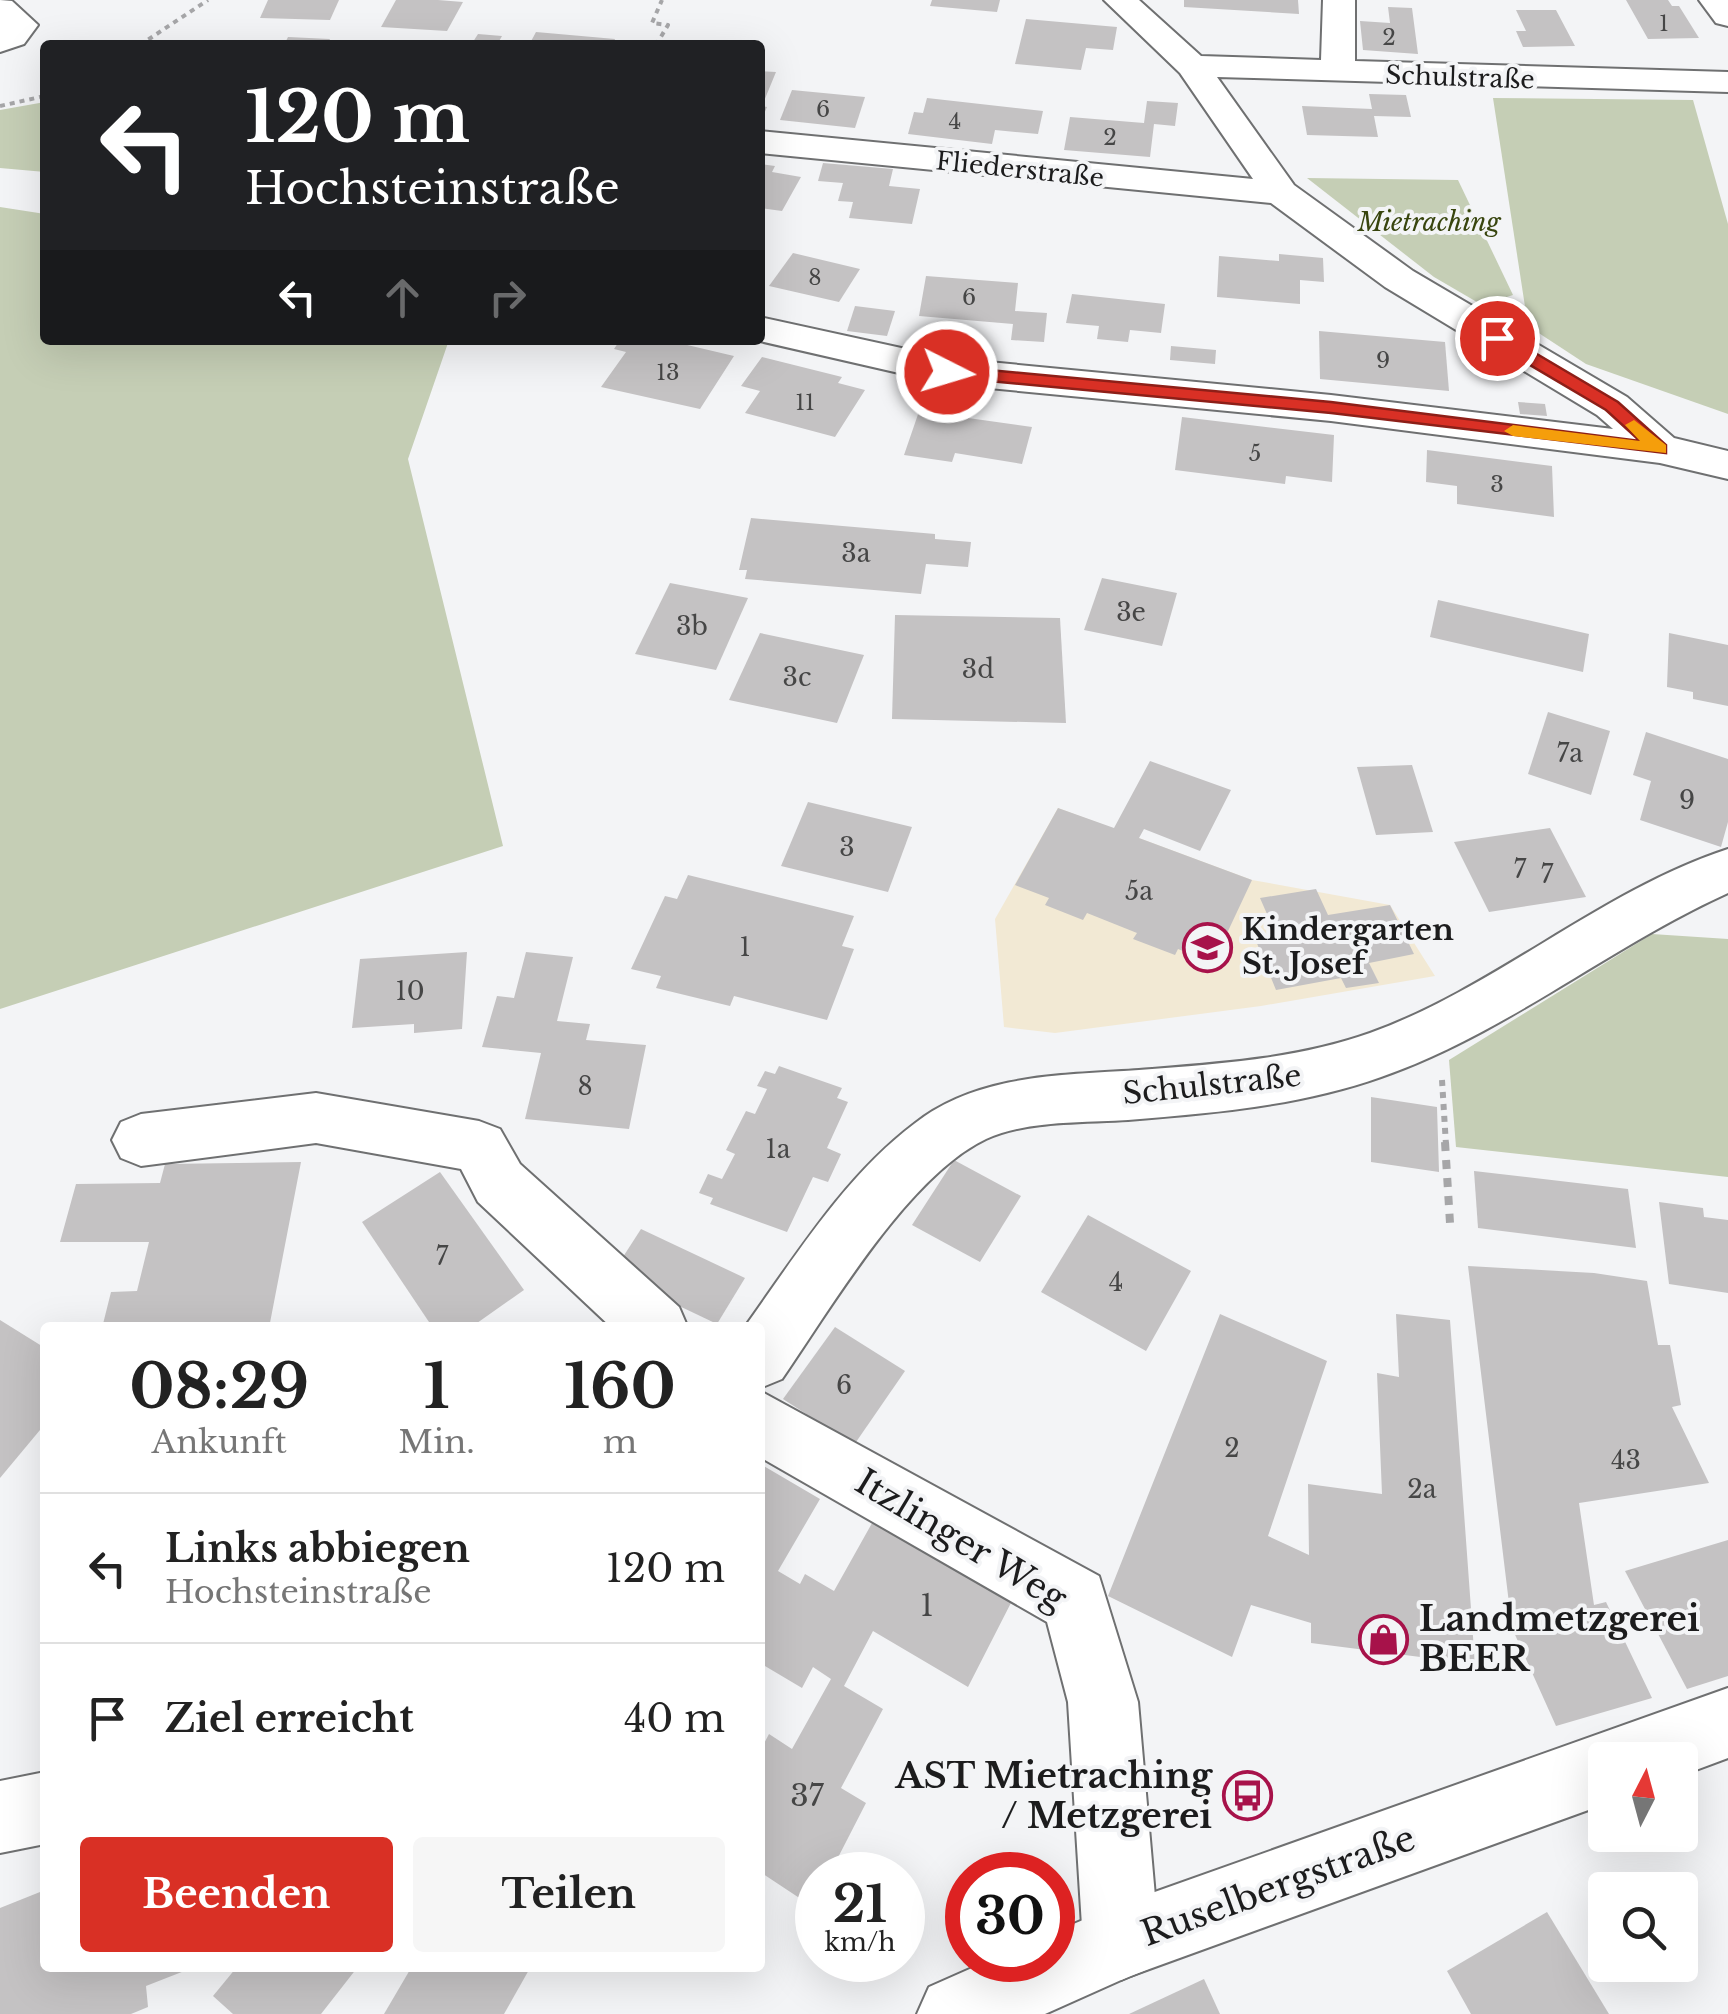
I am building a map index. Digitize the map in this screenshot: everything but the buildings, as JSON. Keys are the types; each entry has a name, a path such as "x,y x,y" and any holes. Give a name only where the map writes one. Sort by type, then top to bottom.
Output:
{"street":[{"path":"1120,0 1192,66 1281,193 1398,279 1612,406 1660,449"},
{"path":"1338,73 1339,0"},
{"path":"1715,0 1728,16"},
{"path":"0,8 21,25 12,37 0,42"},
{"name":"Schulstraße","path":"1192,66 1728,82"},
{"name":"Fliederstraße","path":"765,142 1281,193"},
{"path":"765,330 947,372 1331,408 1660,449 1728,465"},
{"name":"Schulstraße","path":"765,1351 852,1230 929,1146 963,1122 1059,1100 1252,1085 1320,1072 1381,1054 1460,1017 1616,925 1728,870"},
{"path":"141,1140 316,1118 480,1147 499,1183 650,1322"},
{"name":"Itzlinger Weg","path":"765,1425 1076,1600 1103,1702 1120,1942"},
{"path":"1678,1742 1728,1724"},
{"name":"Ruselbergstraße","path":"956,2014 1120,1942 1588,1774"},
{"path":"0,1817 40,1809"}],"path":[{"path":"148,40 208,0"},
{"path":"659,40 668,25 652,23 662,0"},
{"path":"0,106 40,99"},
{"path":"1442,1075 1450,1223"}],"shaded area":[{"name":"Kindergarten St. Josef","path":"1058,808 1252,880 1390,905 1435,976 1261,1006 1055,1033 1004,1027 995,919"}],"green space":[{"path":"1493,98 1693,100 1728,224 1728,414 1586,364 1528,326"},
{"path":"40,103 40,172 0,168 0,110"},
{"name":"Mietraching","path":"1307,178 1458,180 1513,295 1482,305 1434,277"},
{"path":"0,207 40,213 40,345 447,345 408,459 503,846 0,1009"},
{"path":"1652,934 1728,939 1728,1177 1456,1147 1449,1060"}],"slow traffic":[{"path":"1513,431 1660,449 1634,425"}],"place":[{"name":"Kindergarten St. Josef","path":"1207,947"},
{"name":"Landmetzgerei BEER","path":"1384,1639"},
{"name":"AST Mietraching / Metzgerei","path":"1247,1796"}],"route":[{"path":"947,372 1331,408 1660,449 1612,406 1497,338"}]}
